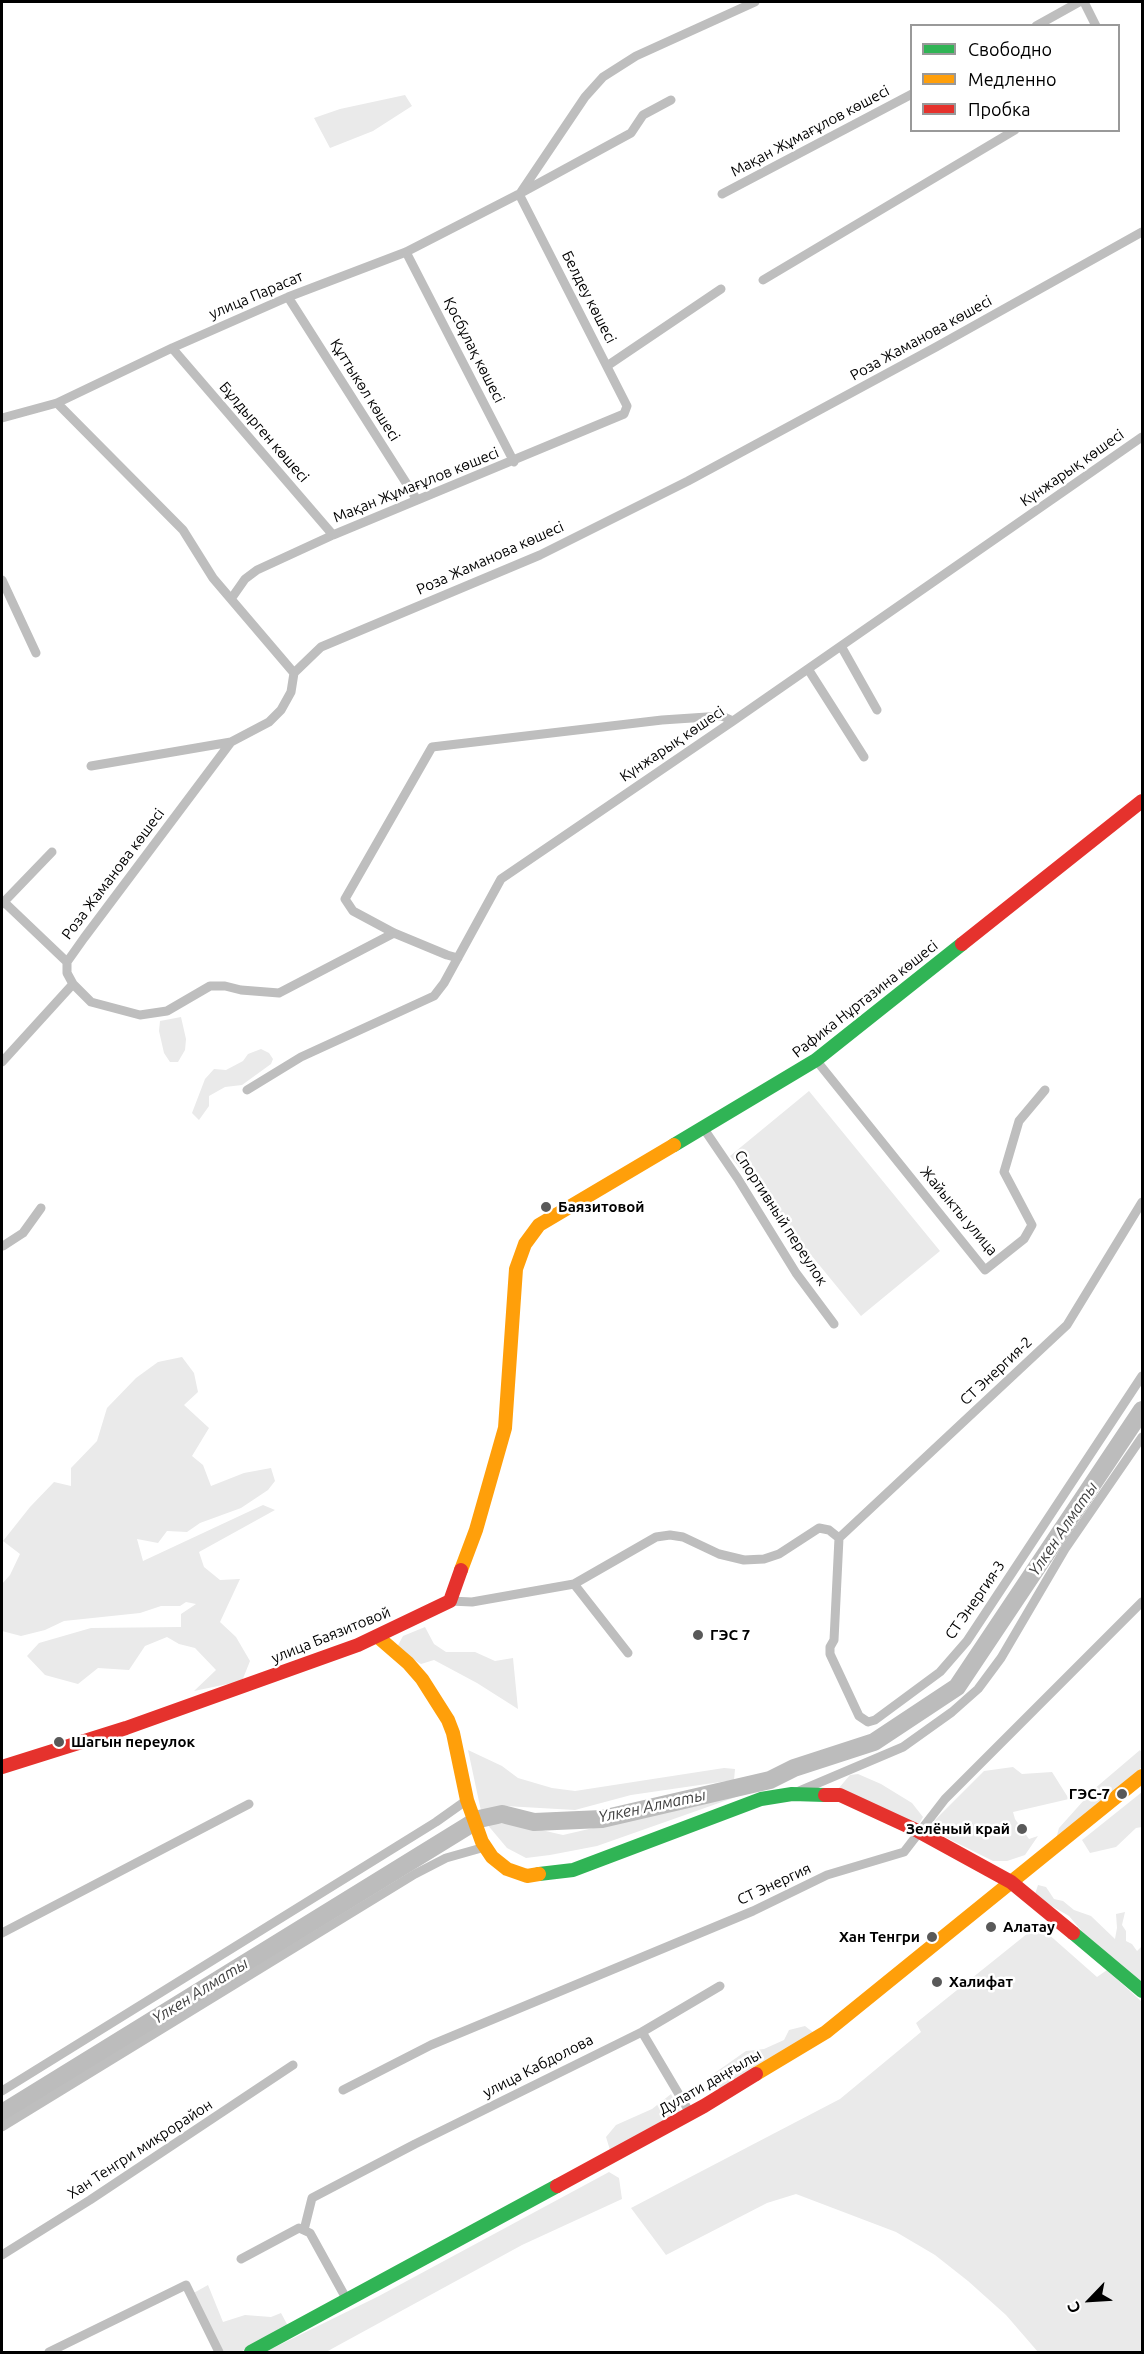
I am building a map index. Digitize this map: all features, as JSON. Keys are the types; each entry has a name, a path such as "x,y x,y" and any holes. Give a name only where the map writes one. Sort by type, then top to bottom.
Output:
{"street":[{"path":"519,194 585,97 603,77 645,51 755,2"},
{"path":"1040,24 1079,2"},
{"path":"1084,2 1095,24"},
{"name":"Мақан Жұмағұлов көшесі","path":"722,194 910,95"},
{"name":"улица Парасат","path":"2,418 57,403 172,348 288,297 406,252 631,133 643,115 671,100"},
{"path":"763,280 1012,132"},
{"name":"Белдеу көшесі","path":"519,194 627,406 624,414"},
{"name":"Роза Жаманова көшесі","path":"73,984 68,973 67,962 231,742 269,722 281,710 291,692 294,673 321,647 540,555 688,481 1143,232"},
{"name":"Қосбұлақ көшесі","path":"406,252 514,462"},
{"path":"607,366 721,289"},
{"name":"Құттыкөл көшесі","path":"288,297 417,500"},
{"name":"Бұлдырген көшесі","path":"172,348 333,535"},
{"path":"57,403 183,530 213,579 294,673"},
{"name":"Мақан Жұмағұлов көшесі","path":"231,599 245,579 256,570 333,535 514,462 624,414"},
{"name":"Күнжарық көшесі","path":"247,1090 301,1057 434,996 458,958 501,879 1143,437"},
{"path":"2,580 36,653"},
{"path":"841,646 877,710"},
{"path":"808,669 864,757"},
{"path":"458,958 394,933 353,911 345,899 432,747 662,720 722,716 733,721"},
{"path":"91,766 231,742"},
{"name":"Рафика Нұртазина көшесі","path":"450,1600 476,1530 504,1428 516,1269 525,1244 540,1225 816,1060 1143,801"},
{"path":"52,852 3,903 67,962"},
{"path":"2,1062 73,984 91,1002 140,1015 167,1011 210,986 279,993 394,933"},
{"name":"Жайыкты улица","path":"816,1060 985,1270 1024,1239 1032,1225 1004,1172 1018,1121 1045,1090"},
{"name":"Спортивный переулок","path":"704,1129 796,1273 834,1324"},
{"name":"СТ Энергия-2","path":"839,1538 1067,1324 1143,1202"},
{"path":"2,1245 23,1233 41,1208"},
{"name":"СТ Энергия-3","path":"839,1538 834,1640 830,1647 830,1654 859,1716 868,1722 875,1720 940,1672 968,1641 1143,1377"},
{"path":"792,1794 903,1747 952,1712 978,1689 1001,1658 1065,1549 1143,1437"},
{"path":"450,1600 472,1602 574,1584 663,1536 683,1537 719,1554 744,1560 764,1559 779,1554 819,1528 829,1530 839,1538"},
{"path":"574,1584 628,1653"},
{"name":"улица Баязитовой","path":"2,1767 126,1728 378,1637 450,1600"},
{"name":"СТ Энергия","path":"343,2090 431,2045 753,1911 827,1875 904,1852 945,1799 1143,1602"},
{"path":"378,1637 415,1671 448,1720 478,1832 492,1857 507,1869 527,1876 573,1870 675,1825 761,1799 792,1794 840,1795 918,1831 1011,1882 1143,1991"},
{"name":"Дулати даңғылы","path":"251,2352 755,2077 826,2032 1143,1776"},
{"path":"2,1934 249,1804"},
{"path":"2,2091 436,1822 469,1805"},
{"path":"2,2127 415,1874 446,1858 485,1847"},
{"name":"улица Кабдолова","path":"304,2230 312,2198 415,2144 642,2032 720,1986"},
{"path":"642,2032 690,2113"},
{"name":"Хан Тенгри микрорайон","path":"2,2255 90,2200 294,2065"},
{"path":"241,2259 300,2228 310,2233 347,2300"},
{"path":"49,2352 186,2285 219,2352"}],"shaded area":[{"path":"405,95 412,106 373,131 330,148 314,118 340,109"},
{"path":"181,1017 186,1039 185,1050 178,1062 170,1062 164,1053 159,1031 160,1021"},
{"path":"261,1049 269,1053 273,1059 271,1064 242,1085 225,1087 209,1096 209,1106 199,1120 192,1113 205,1079 214,1069 226,1070 243,1061 248,1054"},
{"path":"809,1091 940,1251 861,1316 730,1156"},
{"path":"182,1357 194,1373 198,1392 184,1405 209,1428 192,1456 203,1465 211,1486 244,1473 271,1468 275,1481 268,1490 241,1508 200,1523 187,1532 167,1531 158,1543 137,1539 143,1561 263,1505 275,1510 199,1552 204,1567 220,1580 240,1579 220,1622 236,1637 250,1661 242,1681 194,1691 216,1670 195,1648 179,1644 167,1637 145,1646 129,1670 98,1668 78,1684 45,1675 27,1656 39,1643 91,1628 181,1627 181,1614 196,1604 186,1602 180,1606 161,1606 140,1613 64,1621 45,1630 21,1636 2,1631 2,1584 10,1575 20,1554 3,1541 30,1507 54,1482 71,1486 71,1468 97,1441 107,1408 136,1378 158,1362"},
{"path":"425,1627 434,1644 446,1652 475,1652 495,1661 513,1658 518,1709 434,1660 421,1664 396,1649 403,1636"},
{"path":"468,1750 502,1766 518,1778 552,1788 575,1791 724,1768 735,1769 734,1780 631,1795 575,1810 505,1806 481,1811"},
{"path":"1140,1750 1142,1767 1056,1839 1059,1828 1093,1790"},
{"path":"1013,1767 1022,1774 1052,1772 1069,1799 1013,1812 1015,1819 1029,1839 1038,1836 1025,1855 1007,1861 993,1861 927,1828 984,1771"},
{"path":"858,1774 881,1784 912,1803 923,1817 917,1827 838,1789 850,1775"},
{"path":"753,1791 597,1846 526,1858 507,1848 486,1823 515,1824 563,1835"},
{"path":"1142,1792 1142,1827 1136,1828 1116,1847 1090,1853 1082,1840"},
{"path":"1038,1885 1046,1887 1054,1899 1063,1901 1074,1910 1091,1916 1115,1939 1116,1914 1125,1912 1122,1925 1126,1931 1126,1941 1132,1944 1137,1951 1142,1946 1142,1983 1091,1942 1069,1916 1035,1894"},
{"path":"1038,1925 1097,1977 1107,1970 1142,2002 1142,2352 1038,2352 1006,2315 935,2255 896,2232 796,2194 767,2203 666,2255 631,2208 840,2099 921,2032 916,2023"},
{"path":"805,2026 814,2033 720,2091 709,2077 746,2051 764,2049 784,2040 789,2030"},
{"path":"671,2094 680,2111 610,2150 606,2137 616,2125 652,2109"},
{"path":"609,2172 619,2178 622,2199 522,2245 326,2352 265,2352 379,2296"},
{"path":"208,2285 223,2322 245,2315 271,2317 281,2313 288,2326 240,2352 219,2352 190,2295"}],"waterway":[{"name":"Үлкен Алматы","path":"2,2113 479,1819 502,1814 534,1822 602,1819 770,1780 794,1768 874,1742 957,1687 1142,1410"}],"traffic: fast":[{"path":"674,1145 816,1060 962,944"},
{"path":"539,1874 573,1870 761,1799 792,1794 825,1795"},
{"path":"1073,1933 1142,1991"},
{"path":"251,2352 557,2186"}],"traffic: slow":[{"path":"461,1570 476,1530 505,1428 516,1269 525,1244 539,1225 674,1145"},
{"path":"378,1637 408,1663 422,1679 448,1720 453,1733 467,1800 482,1842 492,1857 507,1869 527,1876 539,1874"},
{"path":"756,2074 826,2032 1142,1776"}],"traffic: jam":[{"path":"962,944 1142,801"},
{"path":"2,1767 126,1728 358,1645 450,1601 461,1570"},
{"path":"825,1795 840,1795 918,1831 1011,1882 1073,1933"},
{"path":"557,2186 704,2106 756,2074"}],"place":[{"name":"Баязитовой","path":"546,1207"},
{"name":"ГЭС 7","path":"698,1635"},
{"name":"Шагын переулок","path":"59,1742"},
{"name":"ГЭС-7","path":"1122,1794"},
{"name":"Зелёный край","path":"1022,1829"},
{"name":"Алатау","path":"991,1927"},
{"name":"Хан Тенгри","path":"932,1937"},
{"name":"Халифат","path":"937,1982"}]}
